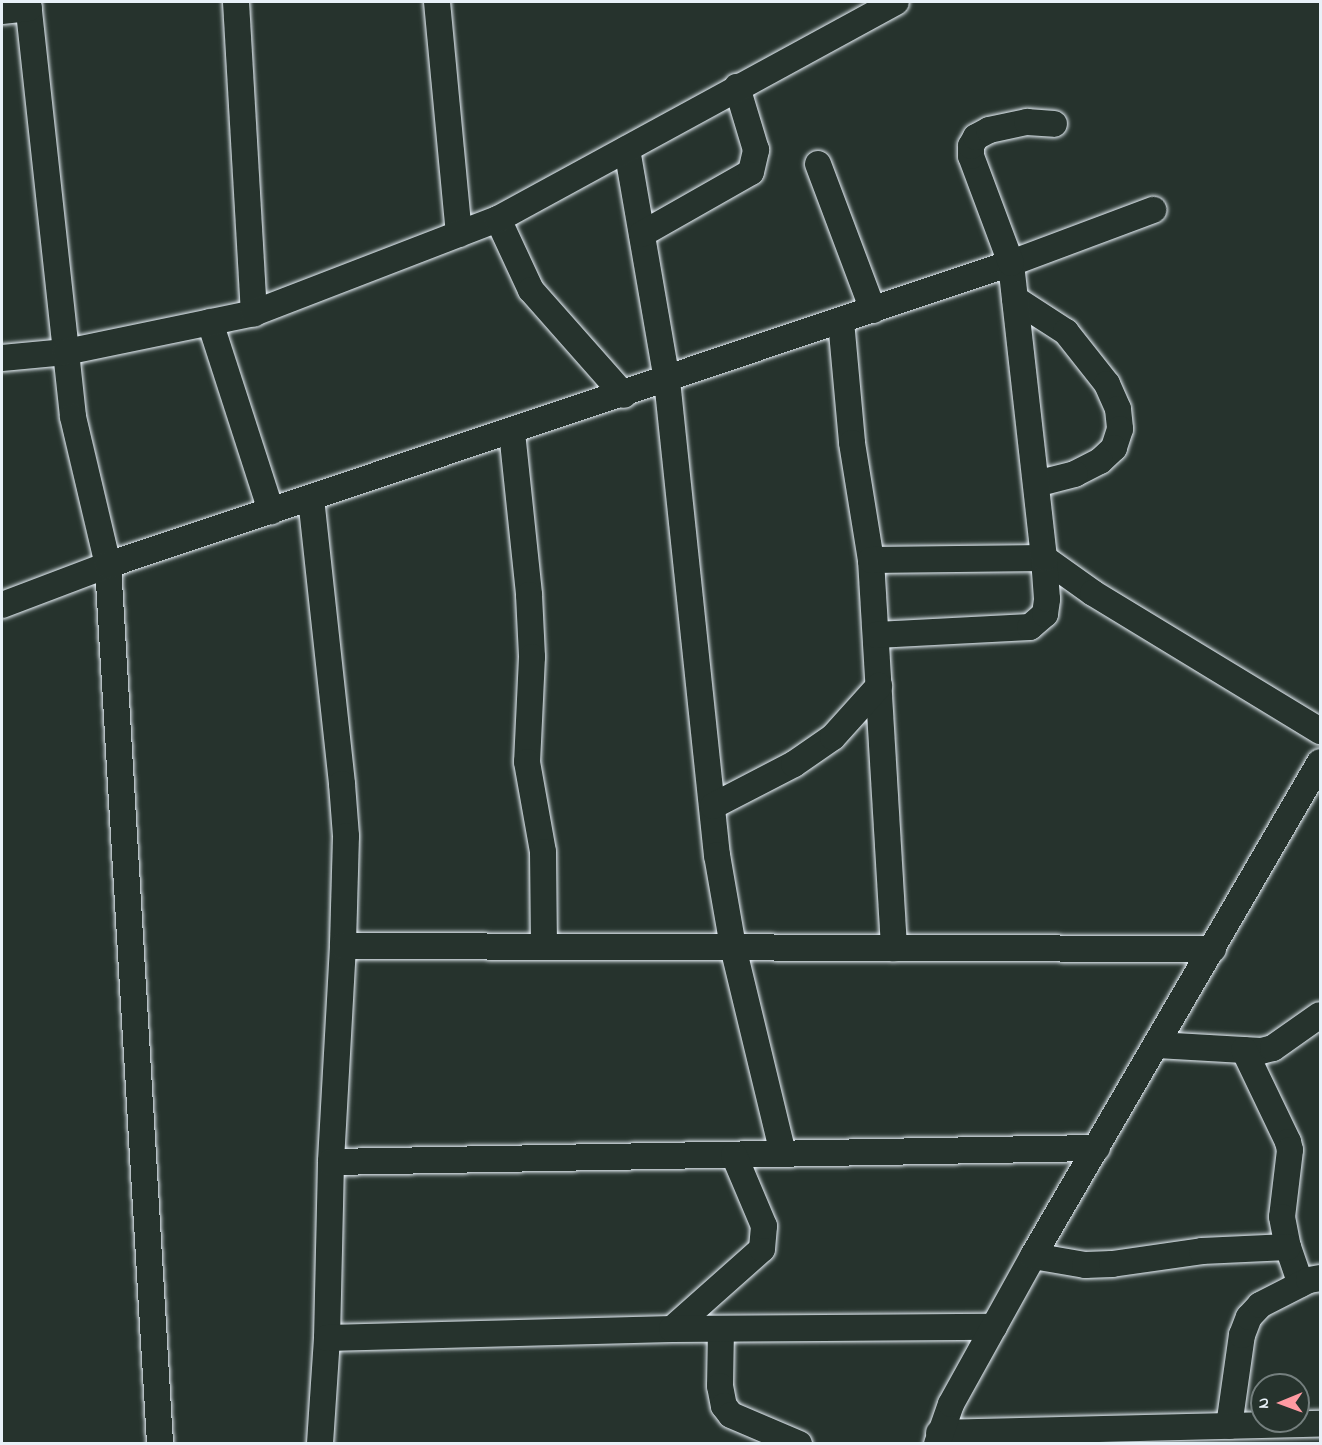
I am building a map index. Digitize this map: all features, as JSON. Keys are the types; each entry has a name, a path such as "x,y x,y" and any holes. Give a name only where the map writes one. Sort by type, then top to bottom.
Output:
{"street":[{"path":"236,2 254,313"},
{"path":"437,2 459,234"},
{"path":"2,358 66,352 254,313 498,219 896,2"},
{"path":"2,10 28,5 73,417 108,565 160,1443"},
{"path":"642,234 751,172 756,150 737,87"},
{"path":"876,635 1030,627 1045,614 1047,599 1044,558 1011,263 972,156 971,146 976,137 989,130 1027,122 1054,124"},
{"path":"627,149 667,380 717,855 733,947 783,1154"},
{"path":"818,164 873,310"},
{"path":"2,605 108,565 624,395 1011,263 1153,210"},
{"path":"498,219 531,291 624,395"},
{"path":"1015,299 1066,332 1107,384 1118,409 1120,429 1114,448 1100,461 1075,474 1036,484"},
{"path":"841,321 852,443 871,561 894,948"},
{"path":"210,322 272,511"},
{"path":"512,432 529,595 531,657 527,762 543,852 544,947"},
{"path":"310,498 346,836 343,946 331,1162 327,1338 320,1443"},
{"path":"871,561 1044,558 1093,593 1320,732"},
{"path":"713,806 795,764 833,737 879,686"},
{"path":"1250,1427 1229,1426 938,1438 951,1404 1033,1256 1320,762"},
{"path":"343,946 1213,949"},
{"path":"1157,1045 1244,1050 1273,1048 1320,1015"},
{"path":"1229,1426 1242,1335 1249,1317 1260,1305 1311,1281 1288,1247 1282,1217 1290,1150 1288,1142 1244,1050"},
{"path":"331,1162 1097,1148"},
{"path":"672,1329 762,1249 764,1226 734,1155"},
{"path":"1033,1256 1085,1265 1112,1264 1202,1251 1288,1247"},
{"path":"327,1338 672,1329 994,1327"},
{"path":"721,1329 720,1386 724,1406 731,1415 800,1443"}]}
